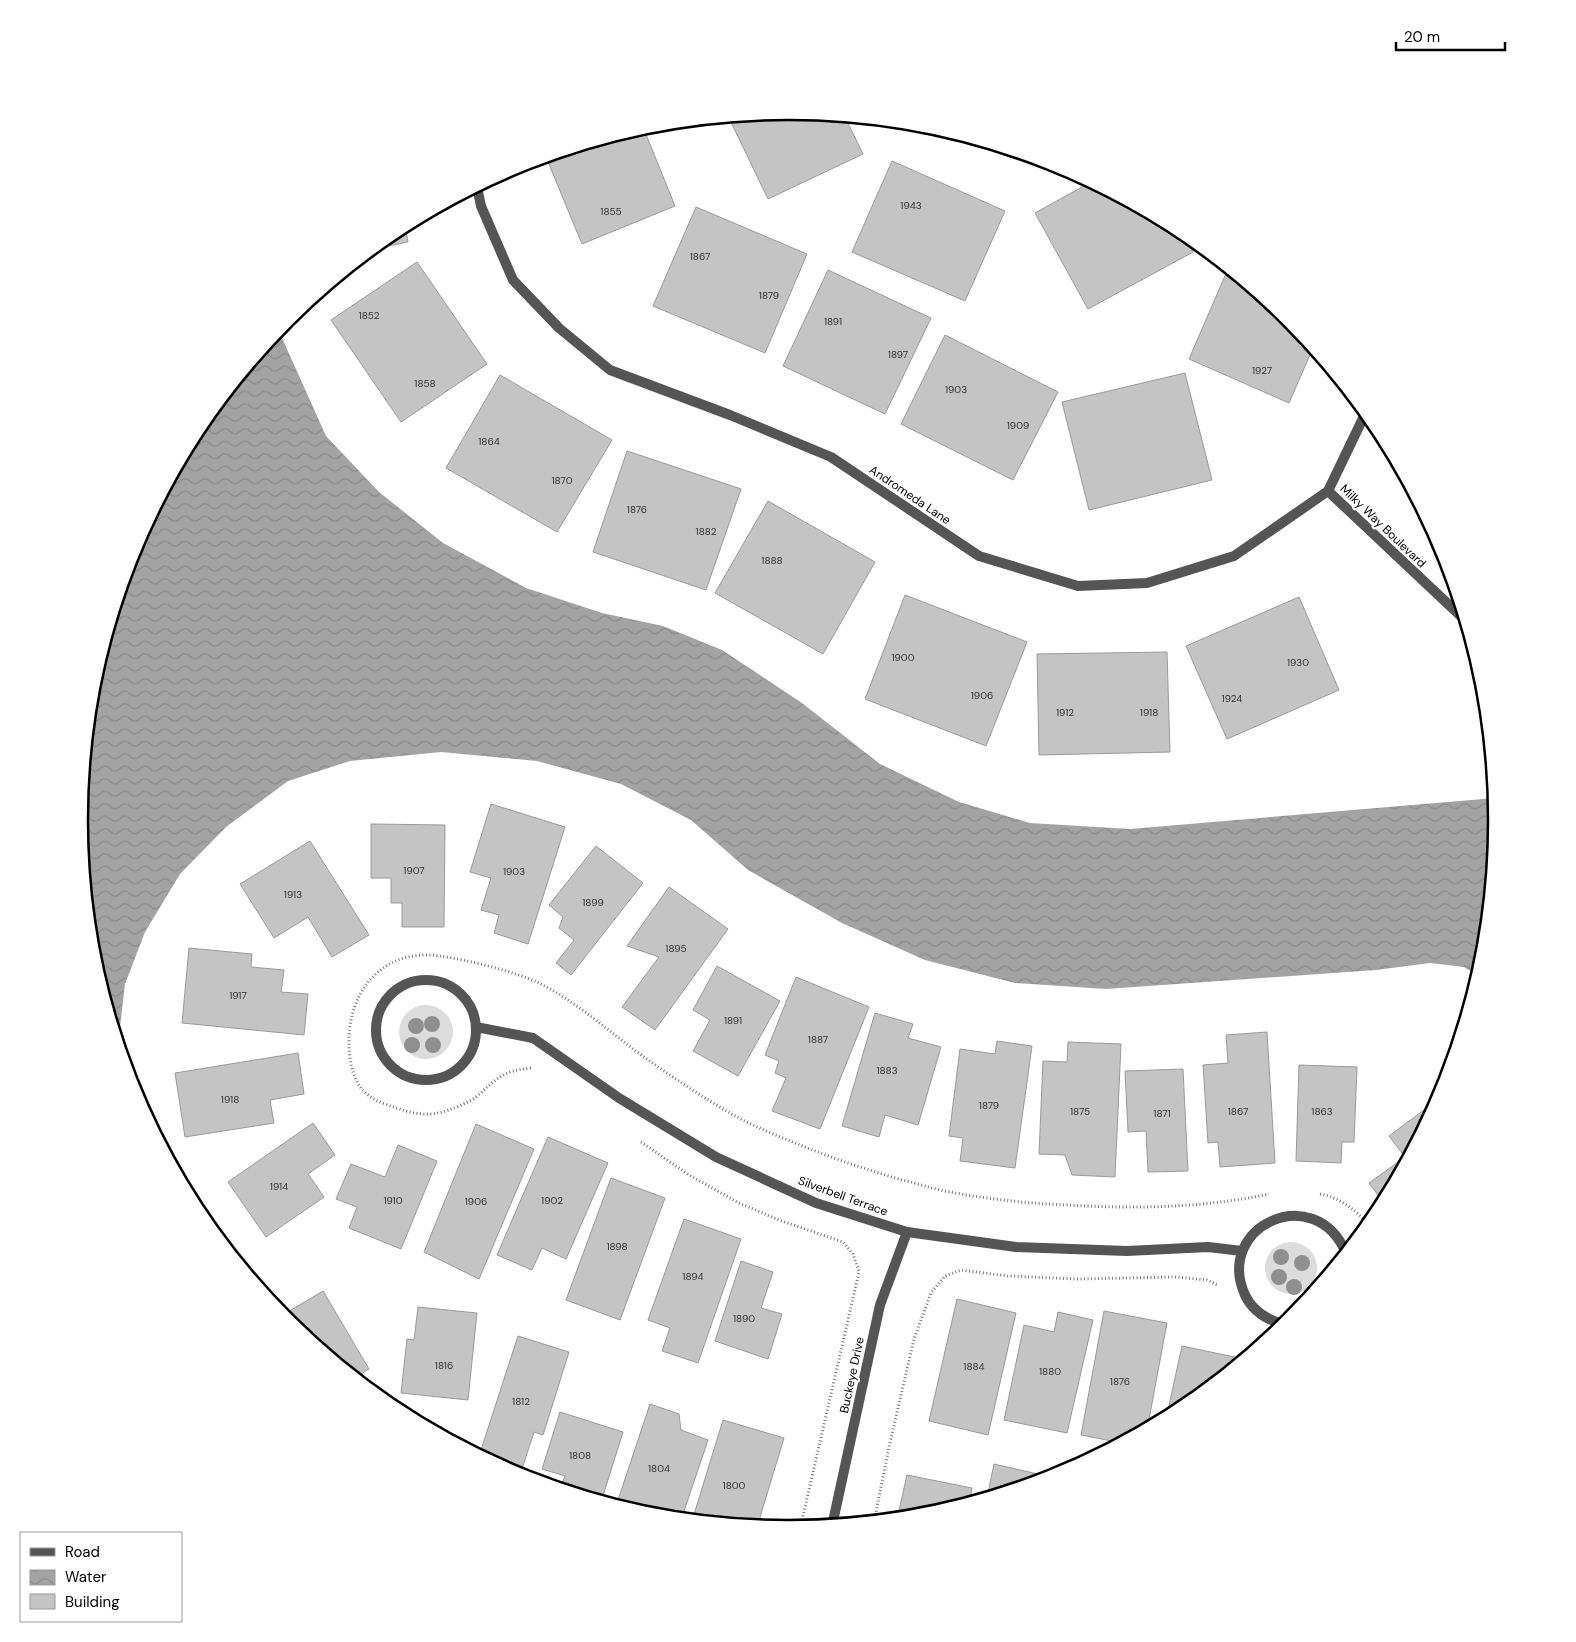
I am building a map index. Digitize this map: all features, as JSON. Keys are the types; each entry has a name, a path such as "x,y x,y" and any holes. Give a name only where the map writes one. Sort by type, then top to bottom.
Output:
{"street":[{"name":"Andromeda Lane","path":"478,193 481,206 513,280 558,328 610,370 730,414 831,458 979,556 1078,586 1147,583 1234,556 1328,491 1362,420"},
{"name":"Milky Way Boulevard","path":"1328,491 1456,611"},
{"path":"423,980 438,981 453,988 465,998 473,1011 476,1027 474,1042 468,1056 458,1068 444,1076 429,1080 413,1078 399,1072 387,1062 379,1048 376,1033 377,1018 383,1003 394,991 407,983 423,980"},
{"name":"Silverbell Terrace","path":"476,1027 533,1038 618,1098 716,1157 816,1203 906,1232 1016,1247 1127,1251 1208,1247 1242,1251"},
{"path":"1276,1323 1260,1314 1248,1300 1240,1285 1239,1268 1242,1251 1251,1236 1264,1224 1280,1217 1297,1215 1314,1219 1329,1227 1341,1240 1344,1247"},
{"name":"Buckeye Drive","path":"833,1520 880,1305 906,1232"}],"path":[{"path":"533,1067 510,1072 492,1081 473,1099 443,1113 422,1115 398,1109 375,1100 358,1086 351,1068 348,1045 353,1006 365,985 380,970 394,961 420,955 440,956 510,973 539,983 581,1009 651,1062 720,1108 756,1127 821,1154 872,1171 944,1191 1014,1202 1100,1207 1119,1208 1236,1201 1272,1194"},
{"path":"637,1140 689,1175 739,1203 779,1220 843,1242 852,1254 858,1272 802,1521"},
{"path":"1313,1193 1326,1195 1350,1207 1363,1220"},
{"path":"875,1516 888,1447 914,1339 930,1293 945,1276 961,1270 1008,1276 1077,1279 1176,1277 1207,1280 1222,1287"}],"shaded area":[{"path":"426,1005 445,1013 453,1032 445,1051 426,1059 407,1051 399,1032 407,1013"},
{"path":"1291,1242 1301,1244 1309,1250 1315,1258 1317,1268 1315,1278 1309,1286 1301,1292 1291,1294 1281,1292 1273,1286 1267,1278 1265,1268 1267,1258 1273,1250 1281,1244"}],"water":[{"path":"282,338 326,436 379,492 443,543 526,588 602,613 663,626 722,650 802,703 880,764 959,802 1030,823 1130,829 1488,799 1487,867 1483,912 1472,972 1464,967 1430,963 1376,970 1106,989 1015,983 925,960 842,923 748,870 691,820 621,784 537,761 441,752 350,761 288,781 226,827 180,874 145,932 125,984 120,1029 101,958 93,912 89,867 89,775 93,730 111,640 141,553 181,471 232,395 261,359"}],"building":[{"path":"788,120 848,123 863,154 768,199 731,123"},
{"path":"646,135 675,206 582,244 549,163 607,144"},
{"path":"892,161 1005,211 965,301 852,252"},
{"path":"1083,186 1138,214 1177,239 1193,252 1088,309 1035,213"},
{"path":"696,207 807,254 765,353 653,306"},
{"path":"407,234 408,242 389,246"},
{"path":"417,262 487,364 401,422 331,320"},
{"path":"828,270 931,318 885,414 783,366"},
{"path":"1226,274 1250,294 1310,354 1289,403 1189,359"},
{"path":"945,335 1058,392 1013,480 901,424"},
{"path":"1185,373 1212,480 1089,510 1062,402"},
{"path":"500,375 612,440 557,532 446,468"},
{"path":"627,451 741,489 706,590 593,552"},
{"path":"768,501 875,562 823,654 715,593"},
{"path":"905,595 1027,642 986,746 865,699"},
{"path":"1299,597 1339,690 1227,739 1186,646"},
{"path":"1167,652 1170,752 1039,755 1037,654"},
{"path":"491,804 565,827 528,944 494,933 499,915 481,910 491,878 470,872"},
{"path":"371,824 445,825 444,927 402,927 402,903 391,903 391,878 371,878"},
{"path":"310,841 369,935 332,957 308,917 274,938 240,884"},
{"path":"596,846 643,883 571,975 556,963 574,940 559,928 563,917 549,905"},
{"path":"669,887 728,929 655,1030 622,1007 659,957 627,946"},
{"path":"189,948 252,954 251,967 284,970 281,992 308,994 304,1035 182,1023"},
{"path":"717,966 780,1001 738,1076 693,1051 710,1020 693,1010"},
{"path":"796,977 869,1007 820,1129 772,1111 786,1078 775,1073 779,1061 765,1055"},
{"path":"875,1013 913,1024 908,1038 941,1047 918,1125 885,1115 879,1137 842,1126"},
{"path":"1267,1032 1275,1163 1220,1167 1218,1142 1208,1143 1203,1065 1228,1063 1226,1035"},
{"path":"997,1041 1032,1046 1015,1168 960,1161 963,1138 949,1136 960,1049 995,1054"},
{"path":"1068,1042 1121,1044 1115,1177 1072,1175 1065,1155 1039,1154 1043,1061 1067,1062"},
{"path":"298,1053 304,1094 270,1100 274,1123 185,1137 175,1073"},
{"path":"1299,1065 1357,1067 1354,1142 1342,1142 1341,1163 1296,1161"},
{"path":"1183,1069 1188,1171 1148,1172 1146,1131 1128,1132 1125,1071"},
{"path":"1426,1108 1403,1155 1389,1136"},
{"path":"313,1123 335,1155 308,1174 324,1197 266,1237 228,1182"},
{"path":"476,1124 534,1149 479,1279 424,1252"},
{"path":"548,1137 608,1163 566,1259 542,1248 532,1270 497,1255"},
{"path":"398,1145 437,1161 401,1249 349,1228 357,1207 336,1199 351,1164 385,1177"},
{"path":"1401,1160 1379,1196 1369,1183"},
{"path":"611,1178 665,1198 620,1320 566,1300"},
{"path":"684,1219 741,1239 698,1363 662,1351 670,1328 648,1320"},
{"path":"741,1261 773,1272 761,1308 782,1314 768,1359 715,1341"},
{"path":"323,1291 369,1369 359,1375 326,1348 289,1311"},
{"path":"957,1299 1016,1313 988,1435 929,1421"},
{"path":"418,1307 477,1313 468,1400 401,1393 407,1339 414,1340"},
{"path":"1104,1311 1167,1323 1149,1421 1113,1441 1081,1435"},
{"path":"1058,1312 1093,1320 1067,1433 1004,1420 1024,1325 1054,1332"},
{"path":"518,1336 569,1352 543,1435 534,1432 522,1469 481,1450"},
{"path":"1182,1346 1238,1358 1214,1377 1168,1409"},
{"path":"650,1404 679,1414 681,1430 708,1440 683,1514 618,1500"},
{"path":"560,1412 623,1432 603,1497 562,1484 565,1476 542,1469"},
{"path":"723,1420 784,1438 759,1520 694,1515"},
{"path":"994,1464 1039,1474 1013,1484 988,1492"},
{"path":"907,1475 972,1488 970,1498 898,1513"}]}
